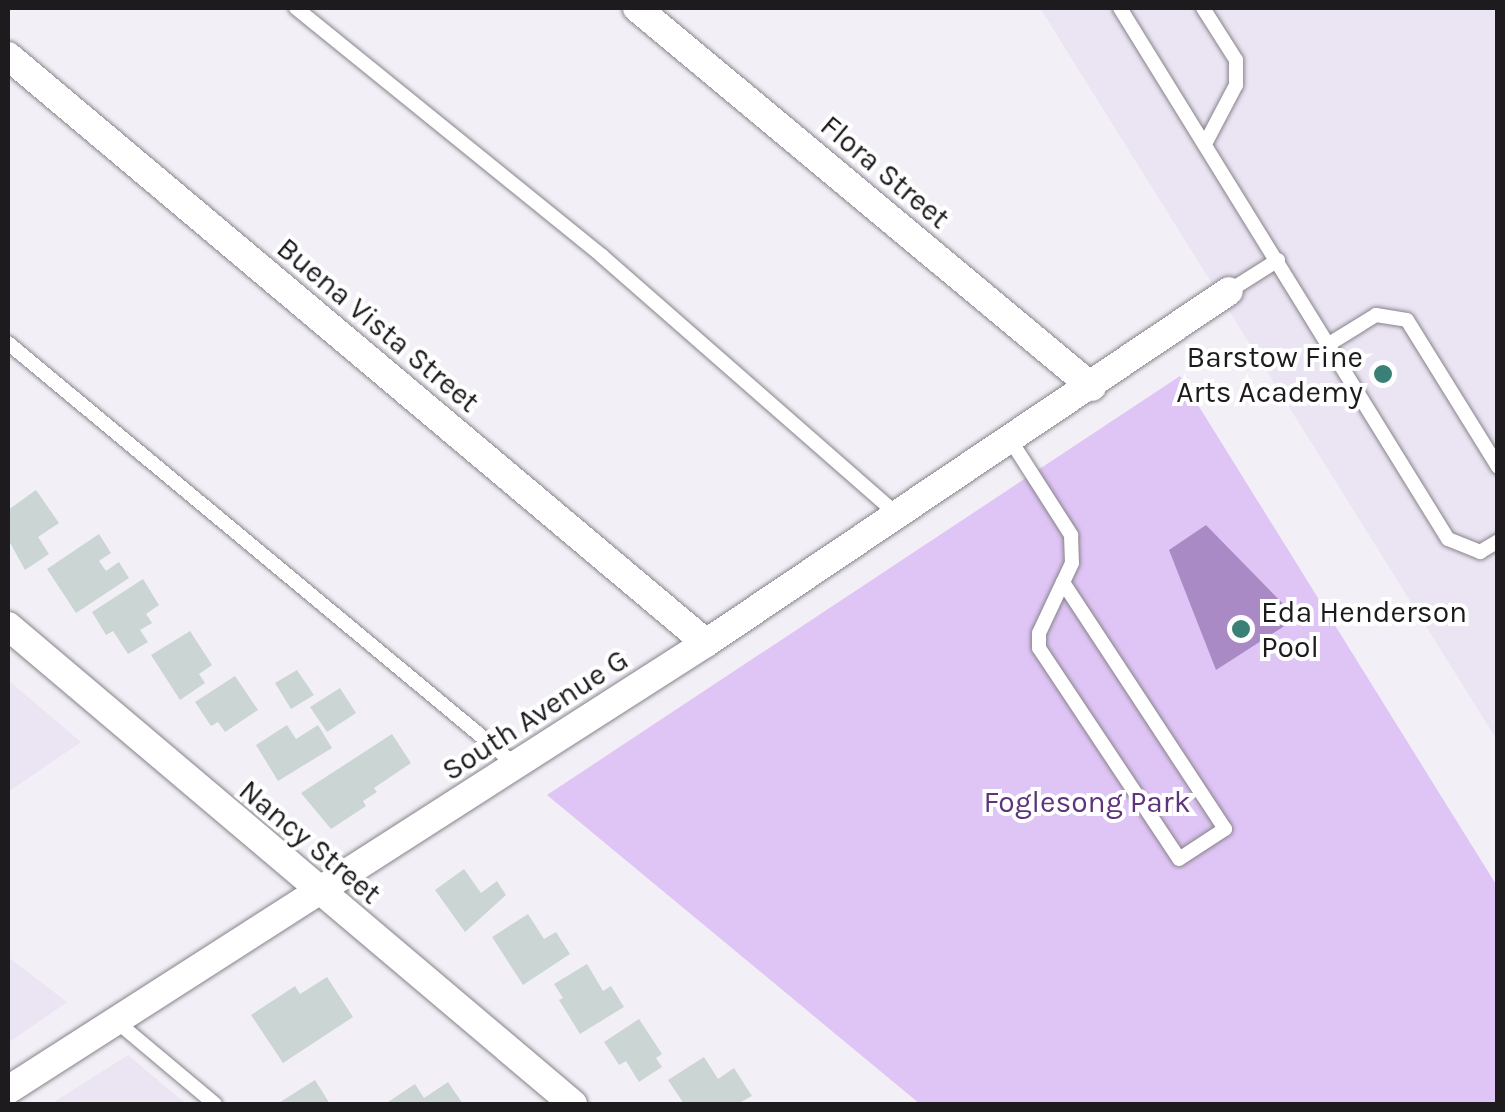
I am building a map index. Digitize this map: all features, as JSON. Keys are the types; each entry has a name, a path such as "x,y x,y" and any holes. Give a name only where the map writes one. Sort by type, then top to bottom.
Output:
{"street":[{"name":"Flora Street","path":"637,8 1092,387"},
{"name":"Buena Vista Street","path":"8,56 706,643"},
{"name":"South Avenue G","path":"8,1090 706,643 1092,387 1229,291"},
{"name":"Nancy Street","path":"8,626 573,1104"}],"lane":[{"path":"296,8 602,256 899,516"},
{"path":"1120,8 1448,539 1480,552 1497,542"},
{"path":"1203,8 1236,60 1236,85 1205,144"},
{"path":"1229,291 1278,260"},
{"path":"1329,344 1376,316 1408,320 1498,467"},
{"path":"8,343 517,766"},
{"path":"1011,441 1071,536 1072,563 1039,633 1040,648 1178,859 1225,829 1064,582"},
{"path":"116,1022 215,1104"}],"shaded area":[{"name":"Barstow Fine Arts Academy","path":"1040,8 1497,8 1497,740"},
{"path":"1206,525 1297,618 1216,670 1169,550"},
{"path":"8,680 81,742 8,792"},
{"path":"8,957 67,1002 8,1043"},
{"path":"128,1055 186,1104 51,1104"}],"green space":[{"name":"Foglesong Park","path":"1180,376 1497,886 1497,1104 920,1104 547,795"}],"building":[{"path":"36,490 59,523 38,537 49,554 25,570 8,539 8,510"},
{"path":"99,534 111,553 99,561 106,571 119,562 129,578 76,613 47,569"},
{"path":"143,579 159,605 146,614 152,623 140,630 148,642 128,654 113,631 106,635 92,612"},
{"path":"190,631 212,665 199,674 205,683 180,700 151,655"},
{"path":"297,670 314,695 291,709 275,683"},
{"path":"235,676 258,710 225,732 218,722 211,726 195,702"},
{"path":"340,688 356,713 327,732 310,707"},
{"path":"287,725 296,739 318,725 332,748 278,781 256,745"},
{"path":"392,734 411,763 374,788 377,792 363,801 366,806 331,829 301,793"},
{"path":"464,869 481,893 497,881 506,895 465,932 435,890"},
{"path":"528,914 544,939 556,932 570,954 523,985 492,937"},
{"path":"587,964 603,991 611,986 624,1007 580,1034 554,984"},
{"path":"327,977 353,1017 283,1063 251,1015 295,986 300,994"},
{"path":"639,1019 662,1054 656,1058 662,1067 639,1082 626,1061 619,1065 604,1042"},
{"path":"704,1057 718,1079 734,1068 752,1096 737,1104 684,1104 668,1080"},
{"path":"315,1080 330,1104 277,1104"},
{"path":"448,1082 463,1104 385,1104 415,1084 424,1098"}],"place":[{"name":"Barstow Fine Arts Academy","path":"1383,374"},
{"name":"Eda Henderson Pool","path":"1241,629"}]}
